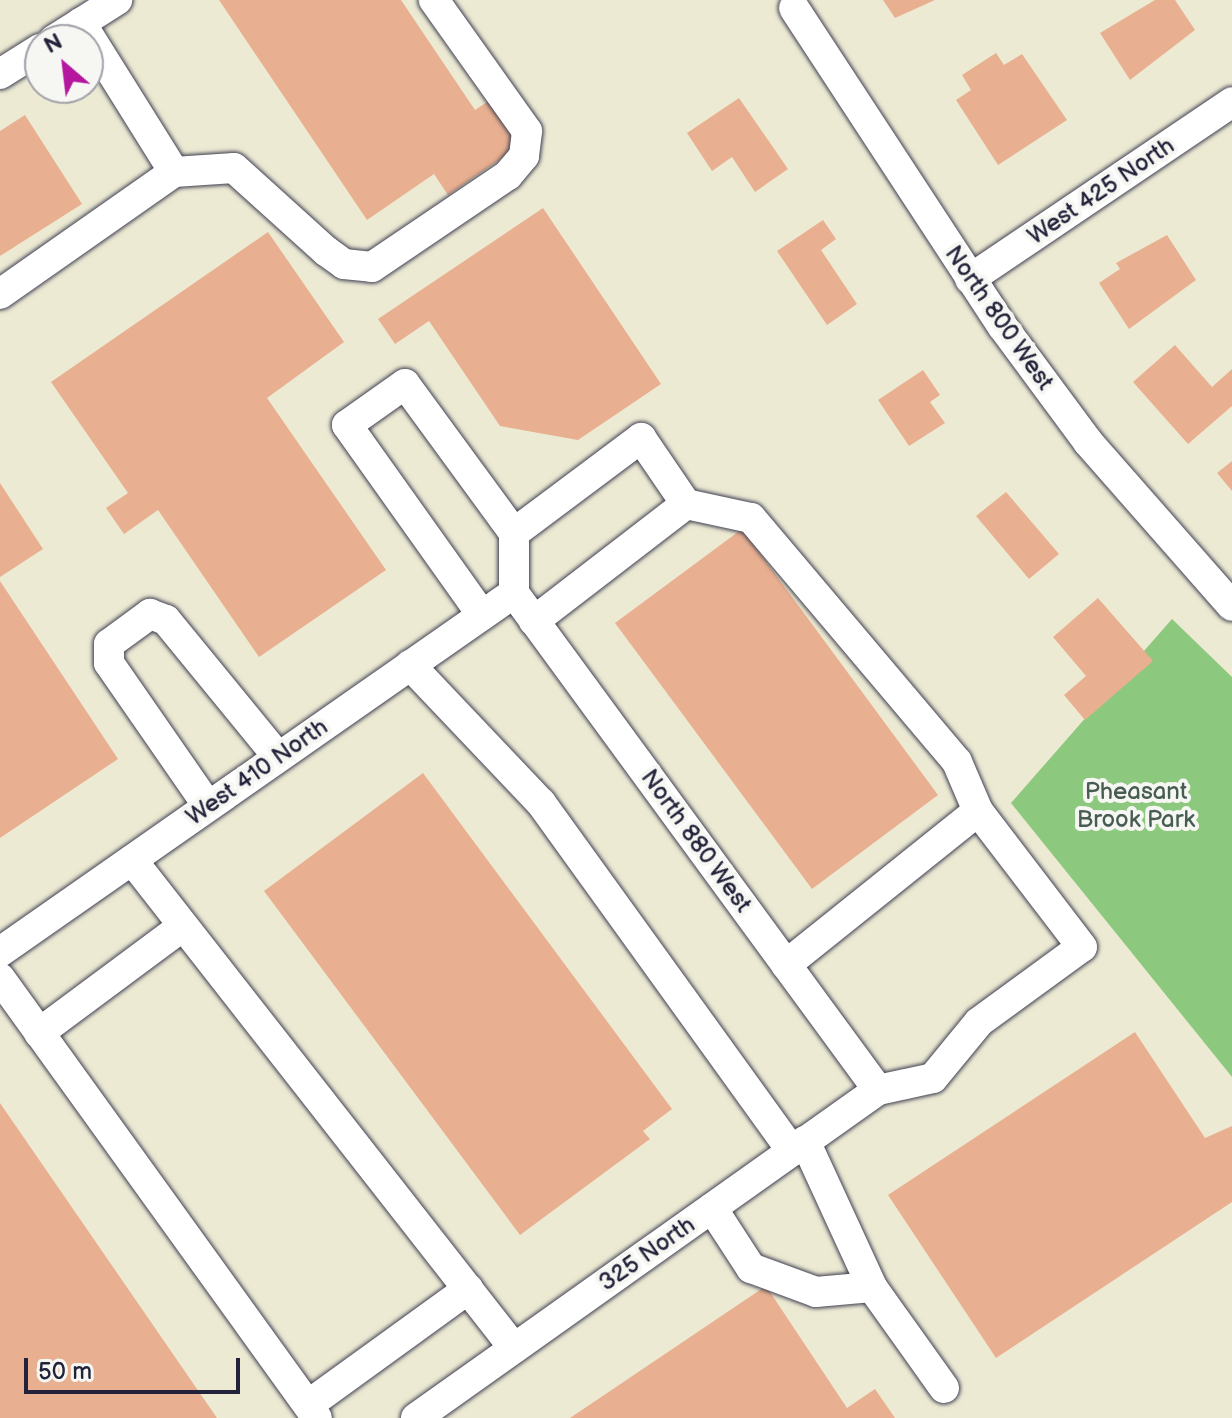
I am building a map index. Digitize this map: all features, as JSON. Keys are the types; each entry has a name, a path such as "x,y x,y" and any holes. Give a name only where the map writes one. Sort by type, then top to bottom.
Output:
{"street":[{"path":"117,0 81,23 174,172"},
{"path":"0,294 174,172 234,168 335,257 372,267 508,175 524,156 527,131 434,0"},
{"name":"North 800 West","path":"794,8 970,279 1088,442 1232,606"},
{"path":"0,74 24,59"},
{"name":"West 425 North","path":"970,279 1232,102"},
{"path":"482,615 347,425 405,384 514,533 514,593"},
{"path":"514,533 641,438 686,504 751,518 957,762 978,811 1082,947 979,1022 933,1078 878,1090"},
{"path":"534,621 686,504"},
{"name":"North 880 West","path":"514,593 878,1090"},
{"name":"West 410 North","path":"1,956 208,806 514,593"},
{"path":"208,806 109,663 109,644 150,614 166,620 278,757"},
{"path":"410,665 541,803 799,1146 872,1287 944,1388"},
{"path":"786,965 978,811"},
{"path":"132,860 514,1348"},
{"path":"39,1033 183,926"},
{"path":"1,956 39,1033 313,1412 468,1289"},
{"name":"325 North","path":"416,1418 878,1090"},
{"path":"712,1208 751,1268 816,1292 872,1287"}],"green space":[{"name":"Pheasant Brook Park","path":"1172,619 1232,677 1232,1077 1011,803"}],"building":[{"path":"219,0 401,0 475,110 493,98 524,143 448,195 434,174 367,220"},
{"path":"883,0 935,0 895,18"},
{"path":"1155,0 1175,0 1195,30 1130,80 1100,33"},
{"path":"996,53 1004,65 1022,54 1067,120 998,165 956,100 971,90 962,75"},
{"path":"739,98 788,169 755,192 732,157 712,171 687,133"},
{"path":"25,115 82,204 0,256 0,131"},
{"path":"543,208 661,384 578,440 500,426 429,321 395,344 378,319"},
{"path":"823,220 836,239 821,250 857,304 827,325 777,251"},
{"path":"268,232 344,342 267,398 386,570 259,657 158,510 124,534 106,508 128,493 51,382"},
{"path":"1167,235 1196,280 1129,329 1099,283 1120,269 1116,263"},
{"path":"1175,345 1212,387 1232,369 1232,406 1188,444 1133,382"},
{"path":"923,370 940,395 930,402 945,423 909,446 878,400"},
{"path":"1232,461 1232,491 1217,473"},
{"path":"0,483 43,549 0,577"},
{"path":"1006,492 1059,554 1029,579 976,516"},
{"path":"742,529 938,795 812,889 615,623"},
{"path":"0,581 118,759 0,838"},
{"path":"1098,598 1153,661 1085,720 1064,695 1086,676 1053,637"},
{"path":"423,773 672,1109 643,1131 650,1139 520,1235 264,891"},
{"path":"1135,1032 1205,1138 1232,1126 1232,1202 996,1358 888,1195"},
{"path":"0,1103 217,1418 0,1418"},
{"path":"766,1286 847,1408 875,1389 895,1418 570,1418"}]}
